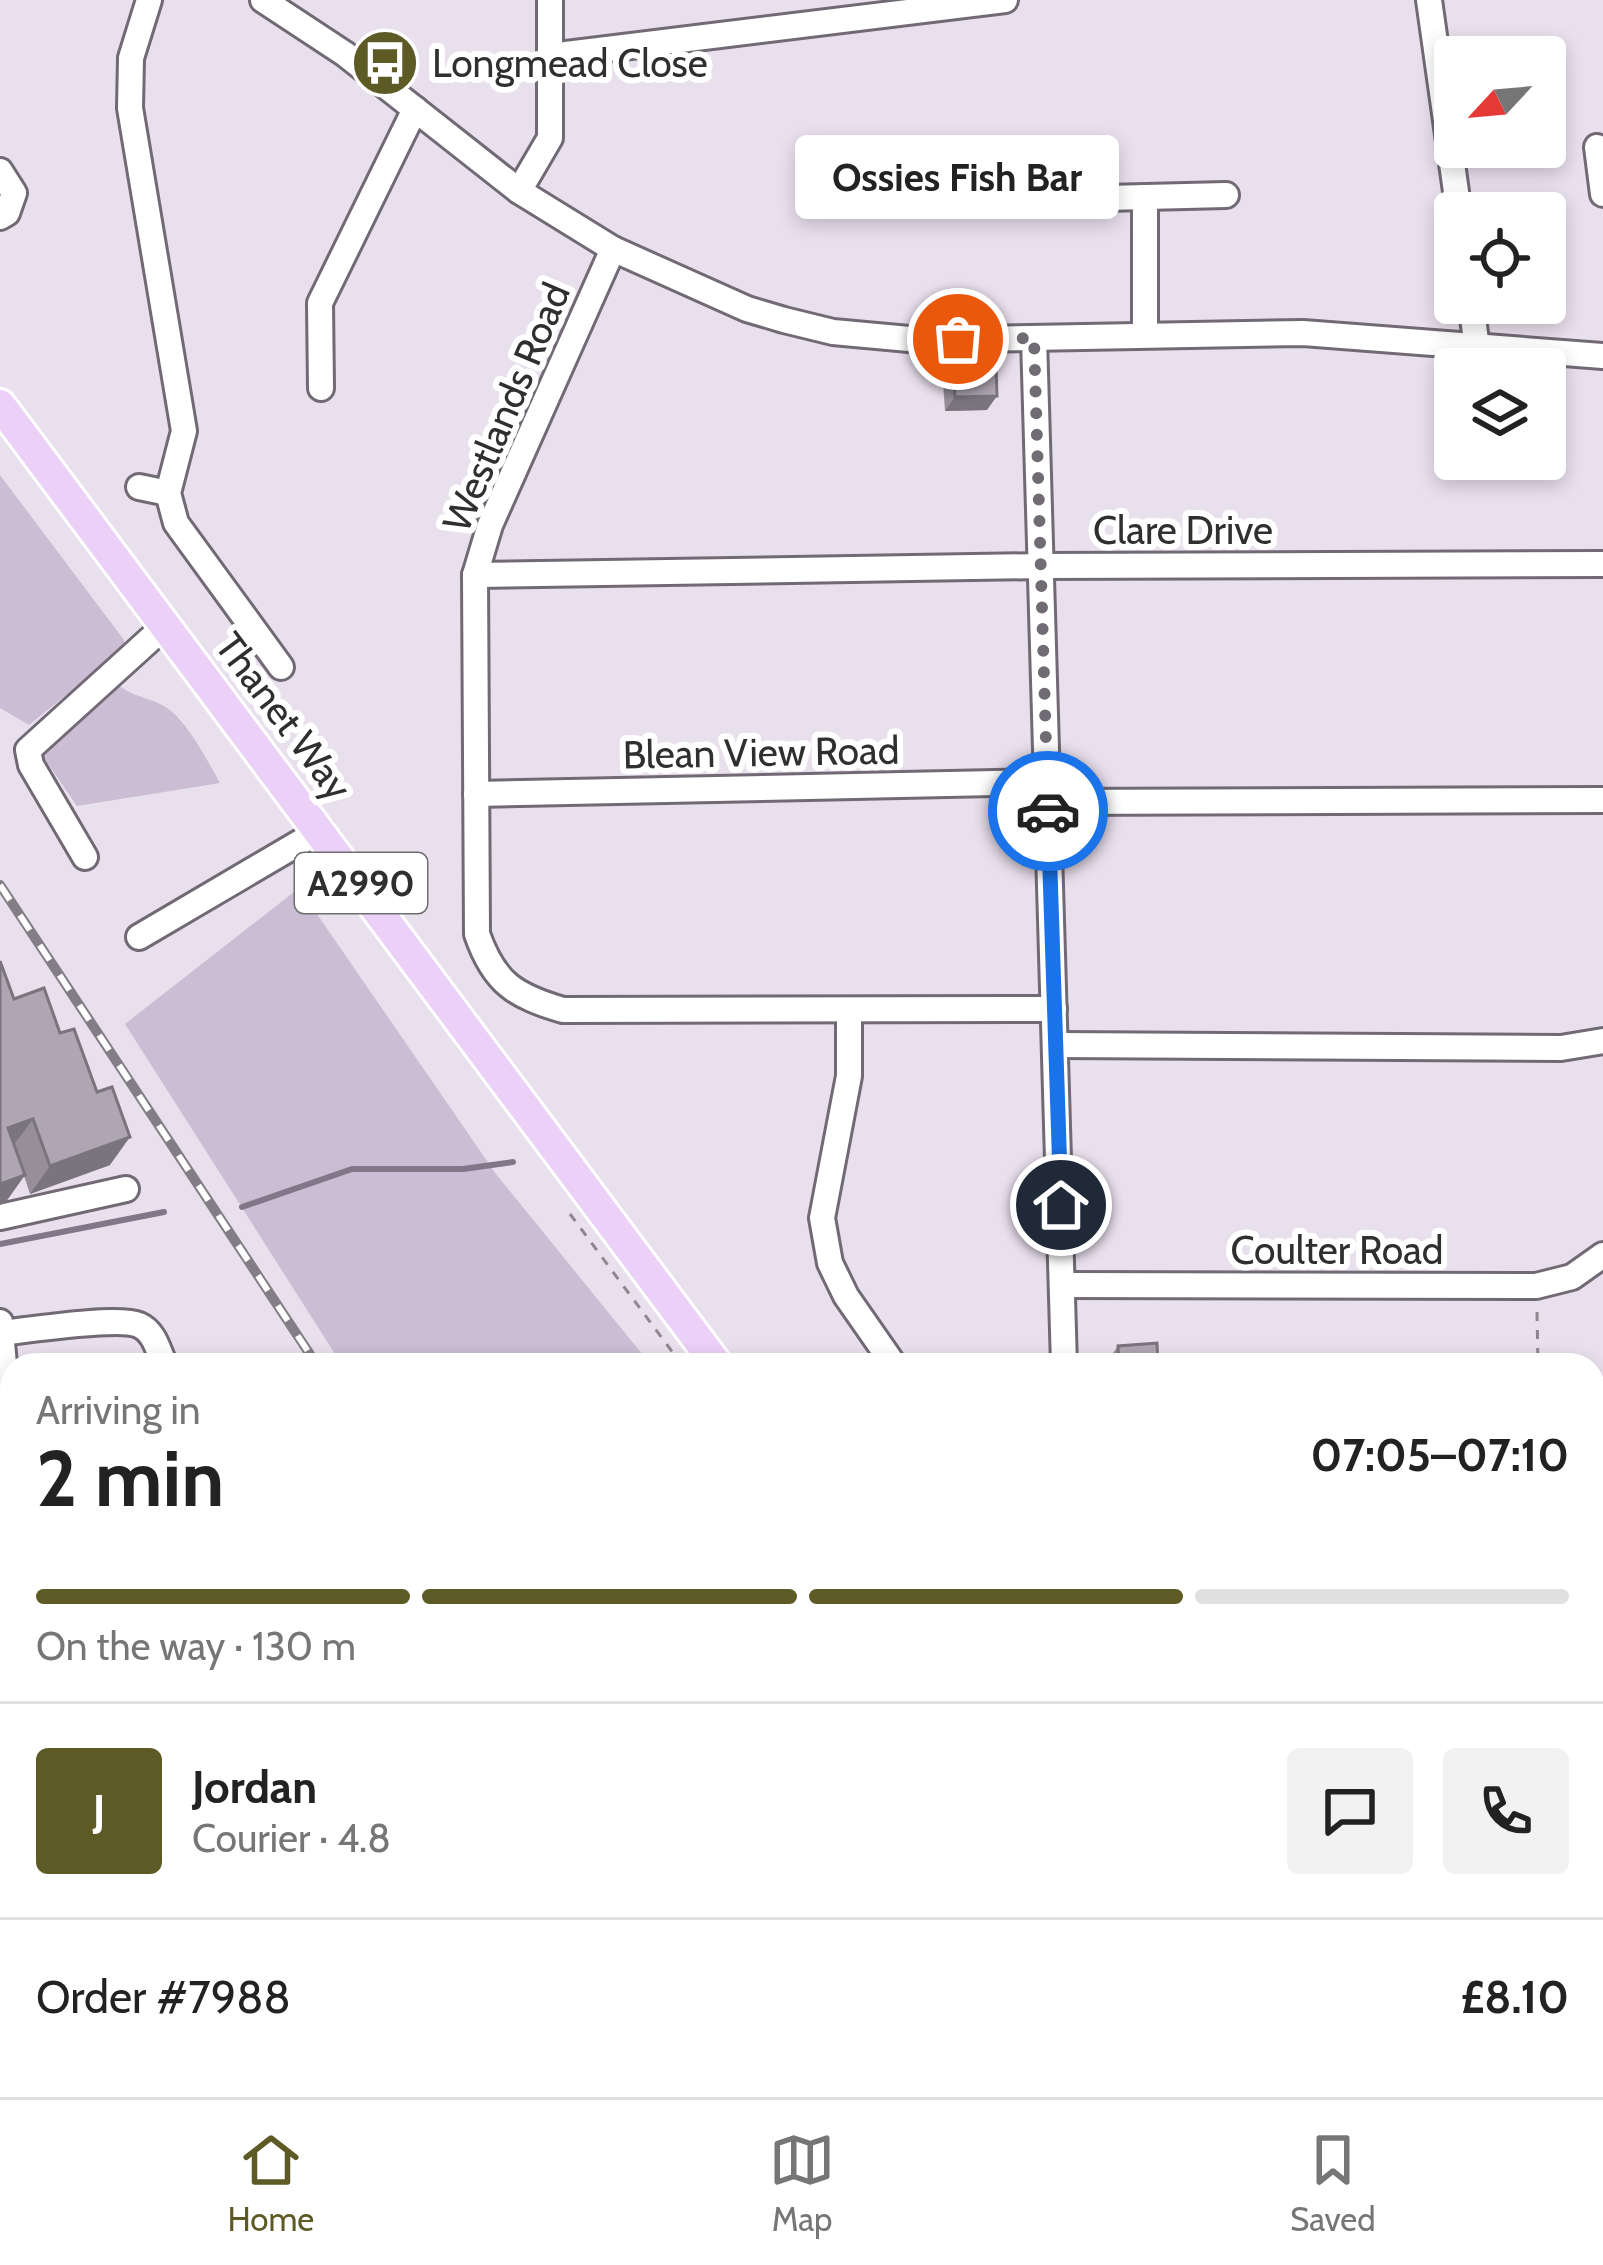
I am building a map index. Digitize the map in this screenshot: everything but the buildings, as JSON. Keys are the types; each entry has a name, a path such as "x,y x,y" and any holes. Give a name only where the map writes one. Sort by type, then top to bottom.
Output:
{"main road":[{"name":"Thanet Way","path":"0,405 708,1353"}],"street":[{"path":"149,0 131,58 130,108 184,430 168,493 176,523 279,669"},
{"path":"262,0 345,54 519,190 613,249 747,309 833,332 920,340 1303,333 1477,348 1474,324"},
{"path":"519,190 550,138 550,0"},
{"path":"550,56 1005,0"},
{"path":"1429,0 1456,192"},
{"path":"321,388 312,352 320,303 416,109"},
{"path":"1597,147 1603,194"},
{"path":"0,171 14,193 0,217"},
{"path":"1066,198 1226,193"},
{"path":"1145,197 1145,333"},
{"name":"Westlands Road","path":"613,249 490,525 475,575 477,934 485,959 506,987 563,1010 849,1010"},
{"path":"1034,338 1064,1353"},
{"path":"1566,354 1603,356"},
{"path":"139,487 168,493"},
{"name":"Clare Drive","path":"475,575 1603,564"},
{"path":"85,857 31,765 28,750 167,623"},
{"name":"Blean View Road","path":"476,794 1047,792 1603,800"},
{"path":"139,937 321,830"},
{"path":"894,1353 838,1280 822,1218 849,1076 849,1010 1054,1009"},
{"path":"1056,1045 1561,1048 1603,1041"},
{"path":"0,1217 126,1189"},
{"name":"Coulter Road","path":"1063,1285 1536,1286 1572,1277 1603,1256"},
{"path":"0,1320 2,1333 118,1322 140,1325 154,1338 160,1353"}],"path":[{"path":"1536,1286 1538,1353"}],"shaded area":[{"path":"0,475 124,640 124,648 29,725 0,708"},
{"path":"116,683 178,717 220,783 77,806 42,755 50,741"},
{"path":"299,888 496,1174 641,1353 334,1353 125,1024"}],"waterway":[{"path":"242,1207 352,1169 463,1169 513,1162"},
{"path":"0,1244 164,1212"}],"railway":[{"path":"0,885 309,1353"}],"way so far":[{"path":"958,339 1034,338 1048,811"}],"place":[{"name":"Longmead Close","path":"385,63"},
{"name":"Ossies Fish Bar","path":"958,339"}],"route":[{"path":"1048,811 1061,1205"}]}
